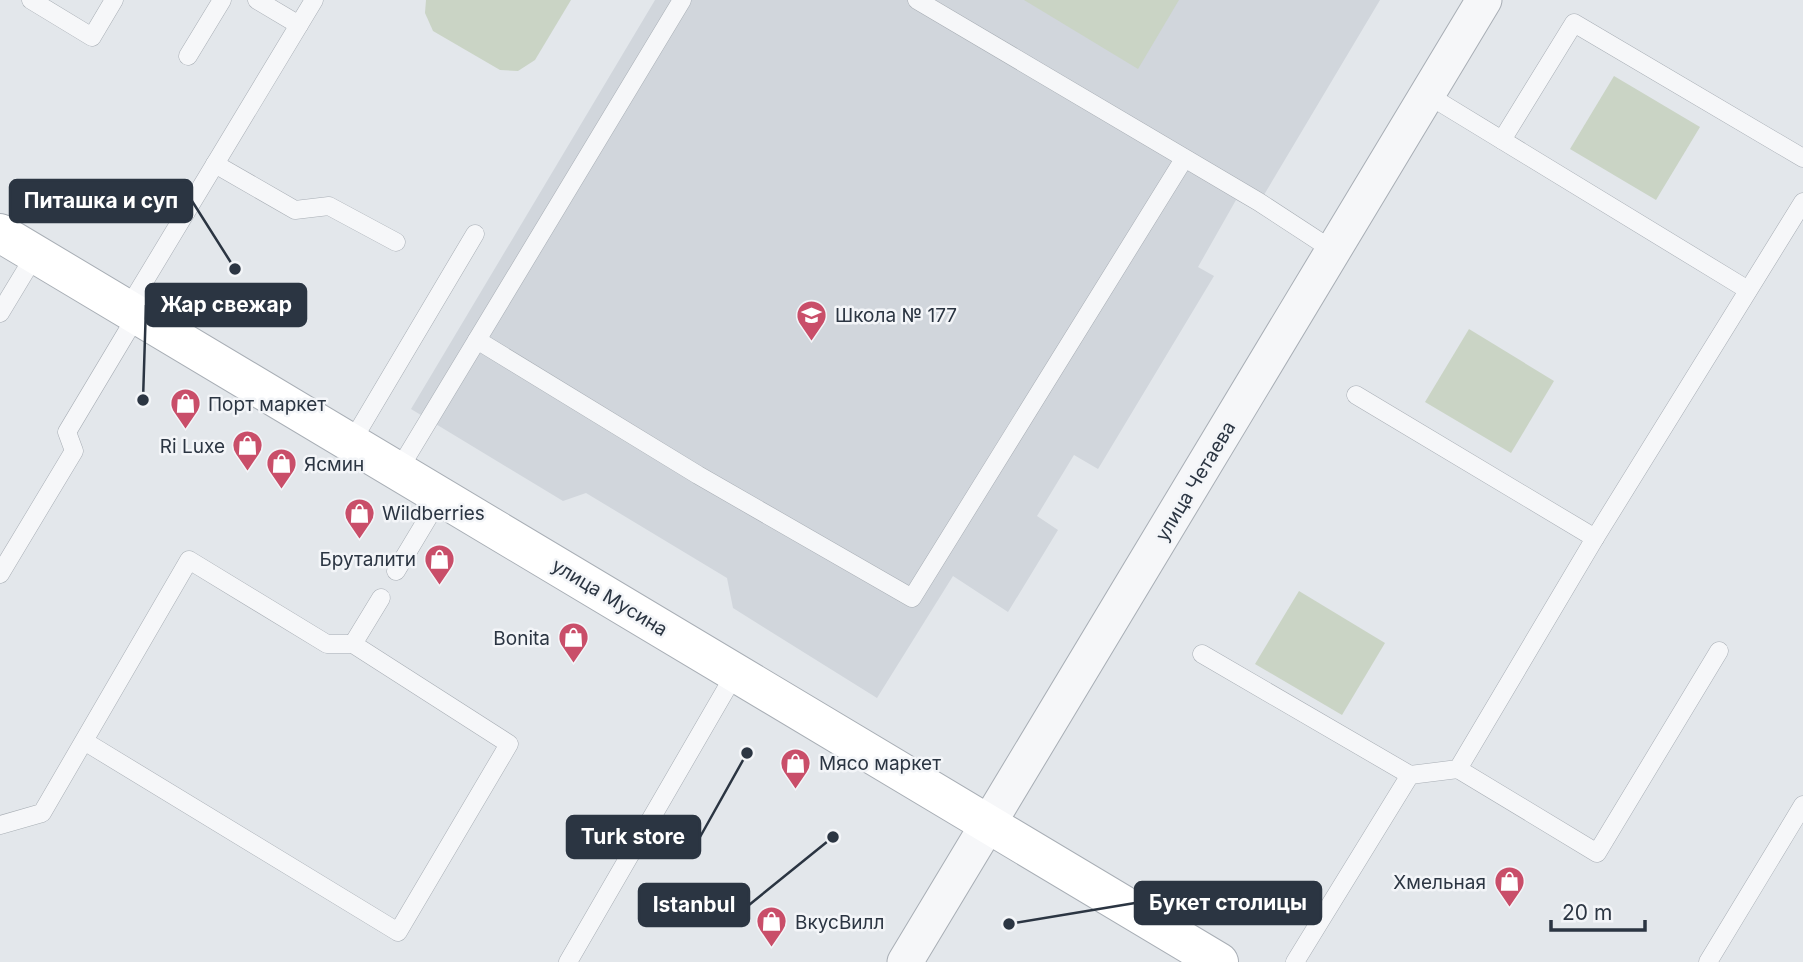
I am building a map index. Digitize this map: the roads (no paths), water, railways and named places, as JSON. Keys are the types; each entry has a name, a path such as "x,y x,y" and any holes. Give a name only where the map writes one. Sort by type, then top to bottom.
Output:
{"street":[{"name":"улица Четаева","path":"905,962 1484,0"},
{"name":"улица Мусина","path":"0,233 1219,962"}],"lane":[{"path":"31,0 92,37 114,0"},
{"path":"188,56 222,0"},
{"path":"257,0 299,25"},
{"path":"0,574 74,451 67,432 132,313 215,164 314,0"},
{"path":"398,471 681,0"},
{"path":"917,0 1259,202 1334,251"},
{"path":"1502,140 1574,23 1803,158"},
{"path":"1428,95 1748,290"},
{"path":"477,340 698,475 912,597 1184,159"},
{"path":"215,164 295,210 329,206 396,242"},
{"path":"1458,769 1595,538 1803,202"},
{"path":"351,443 475,234"},
{"path":"0,313 35,255"},
{"path":"1356,395 1595,538"},
{"path":"396,571 441,496"},
{"path":"0,825 42,813 84,740 189,560 327,644 353,644 509,744 398,932 84,740"},
{"path":"353,644 381,598"},
{"path":"1202,654 1410,775 1458,769 1597,853 1719,651"},
{"path":"568,962 736,672"},
{"path":"1295,962 1410,775"},
{"path":"1708,962 1803,805"}],"place":[{"name":"Питашка и суп","path":"235,269"},
{"name":"Школа № 177","path":"812,342"},
{"name":"Жар свежар","path":"143,400"},
{"name":"Порт маркет","path":"185,431"},
{"name":"Ri Luxe","path":"248,473"},
{"name":"Ясмин","path":"281,491"},
{"name":"Wildberries","path":"359,540"},
{"name":"Бруталити","path":"439,586"},
{"name":"Bonita","path":"573,665"},
{"name":"Turk store","path":"747,753"},
{"name":"Мясо маркет","path":"796,790"},
{"name":"Istanbul","path":"833,837"},
{"name":"Хмельная","path":"1509,909"},
{"name":"Букет столицы","path":"1009,924"},
{"name":"ВкусВилл","path":"772,949"}]}
